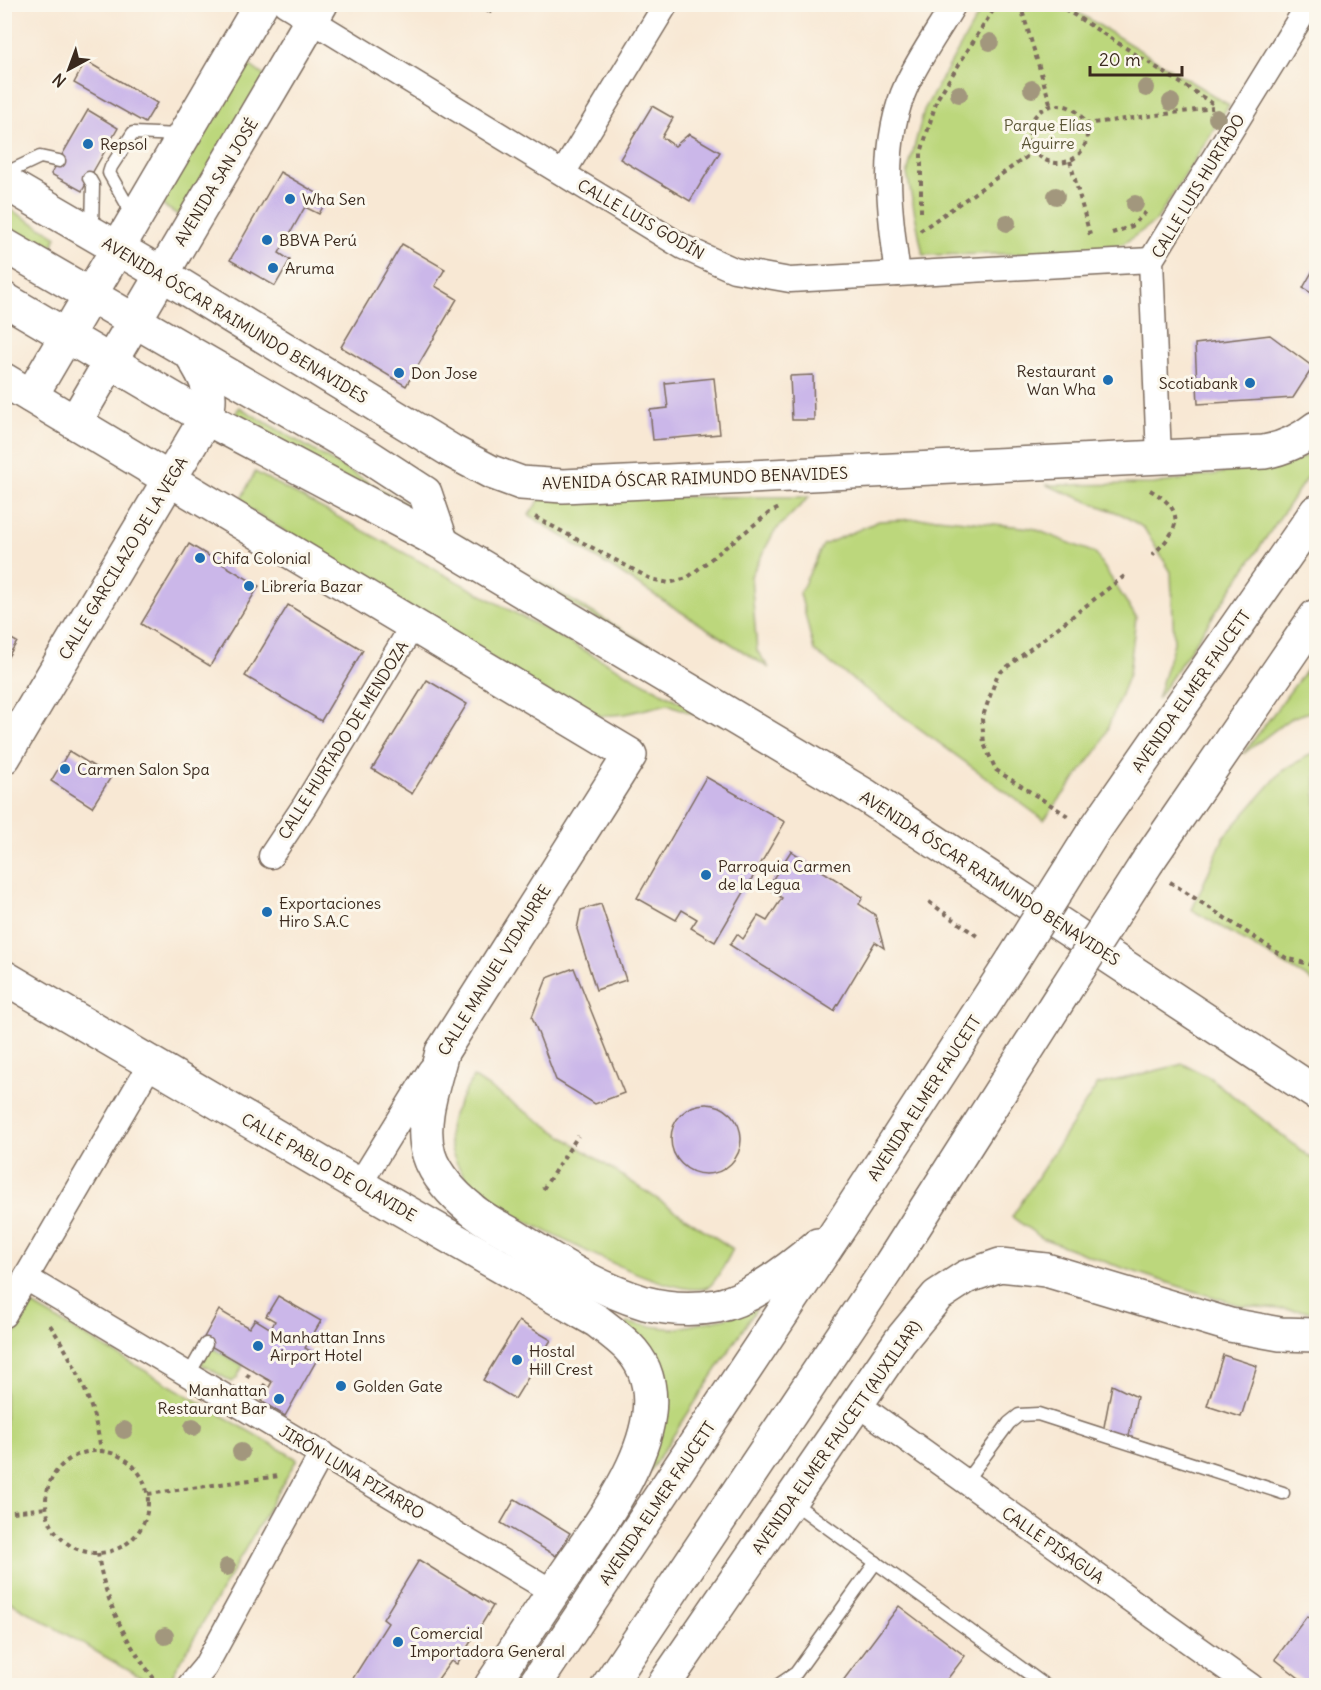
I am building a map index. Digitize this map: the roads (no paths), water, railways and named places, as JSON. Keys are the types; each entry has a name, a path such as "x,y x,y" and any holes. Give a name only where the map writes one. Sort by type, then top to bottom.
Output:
{"main road":[{"path":"261,4 135,218 104,240 90,295 66,336 18,388 413,625"},
{"name":"AVENIDA SAN JOSÉ","path":"75,422 162,274 306,10"},
{"name":"AVENIDA ÓSCAR RAIMUNDO BENAVIDES","path":"4,182 162,274 453,452 490,472 521,483 563,486 1264,452 1284,448 1303,439 1317,428"},
{"path":"4,245 365,454 425,493 442,543"},
{"name":"AVENIDA ÓSCAR RAIMUNDO BENAVIDES","path":"4,299 206,418 442,543 866,796 1317,1093"},
{"name":"CALLE GARCILAZO DE LA VEGA","path":"4,757 206,418 210,401 207,379 191,354"},
{"name":"AVENIDA ELMER FAUCETT","path":"534,1686 842,1224 1094,831 1317,512"},
{"path":"608,1686 890,1265 1148,861 1317,616"},
{"name":"CALLE MANUEL VIDAURRE","path":"413,625 630,755 442,1052"},
{"name":"CALLE PABLO DE OLAVIDE","path":"4,977 597,1321 626,1343 644,1369 650,1399 645,1432 635,1462 616,1500 554,1592"},
{"path":"442,1052 425,1123 429,1155 444,1183 471,1209 575,1274 610,1291 647,1303 684,1308 718,1305 744,1296 773,1279 801,1259 842,1224"},
{"name":"AVENIDA ELMER FAUCETT (AUXILIAR)","path":"663,1686 900,1341 937,1296 966,1277 1000,1265 1046,1270 1230,1325 1280,1334 1317,1335"},
{"path":"491,1686 554,1592"}],"street":[{"path":"563,173 666,4"},
{"path":"898,274 890,194 891,133 907,84 954,4"},
{"name":"CALLE LUIS HURTADO","path":"1159,457 1151,260 1309,4"},
{"name":"CALLE LUIS GODÍN","path":"306,10 683,247 734,270 790,280 1151,260"},
{"name":"CALLE HURTADO DE MENDOZA","path":"271,856 305,805 413,625"},
{"name":"CALLE MANUEL VIDAURRE","path":"359,1185 442,1052"},
{"path":"4,1315 151,1063"},
{"name":"JIRÓN LUNA PIZARRO","path":"22,1284 189,1374 317,1462 554,1592"},
{"name":"CALLE PISAGUA","path":"856,1403 1251,1686"},
{"path":"189,1686 205,1666 317,1462"}],"lane":[{"path":"104,240 91,182 109,173 133,133 184,135"},
{"path":"4,174 40,157 58,161"},
{"path":"109,173 135,218"},
{"path":"189,1374 206,1344"},
{"path":"965,1482 1009,1423 1019,1414 1038,1414 1282,1493"},
{"path":"790,1500 1046,1686"},
{"path":"777,1686 796,1673 876,1562"}],"place":[{"name":"Repsol","path":"88,144"},
{"name":"Wha Sen","path":"290,199"},
{"name":"BBVA Perú","path":"267,240"},
{"name":"Aruma","path":"273,268"},
{"name":"Don Jose","path":"399,373"},
{"name":"Restaurant Wan Wha","path":"1108,380"},
{"name":"Scotiabank","path":"1250,383"},
{"name":"Chifa Colonial","path":"200,558"},
{"name":"Librería Bazar","path":"249,586"},
{"name":"Carmen Salon Spa","path":"65,769"},
{"name":"Parroquia Carmen de la Legua","path":"706,875"},
{"name":"Exportaciones Hiro S.A.C","path":"267,912"},
{"name":"Manhattan Inns Airport Hotel","path":"258,1346"},
{"name":"Hostal Hill Crest","path":"517,1360"},
{"name":"Golden Gate","path":"341,1386"},
{"name":"Manhattan Restaurant Bar","path":"279,1399"},
{"name":"Comercial Importadora General","path":"398,1642"}],"park label":[{"name":"Parque Elías Aguirre","path":"1048,134"}]}
